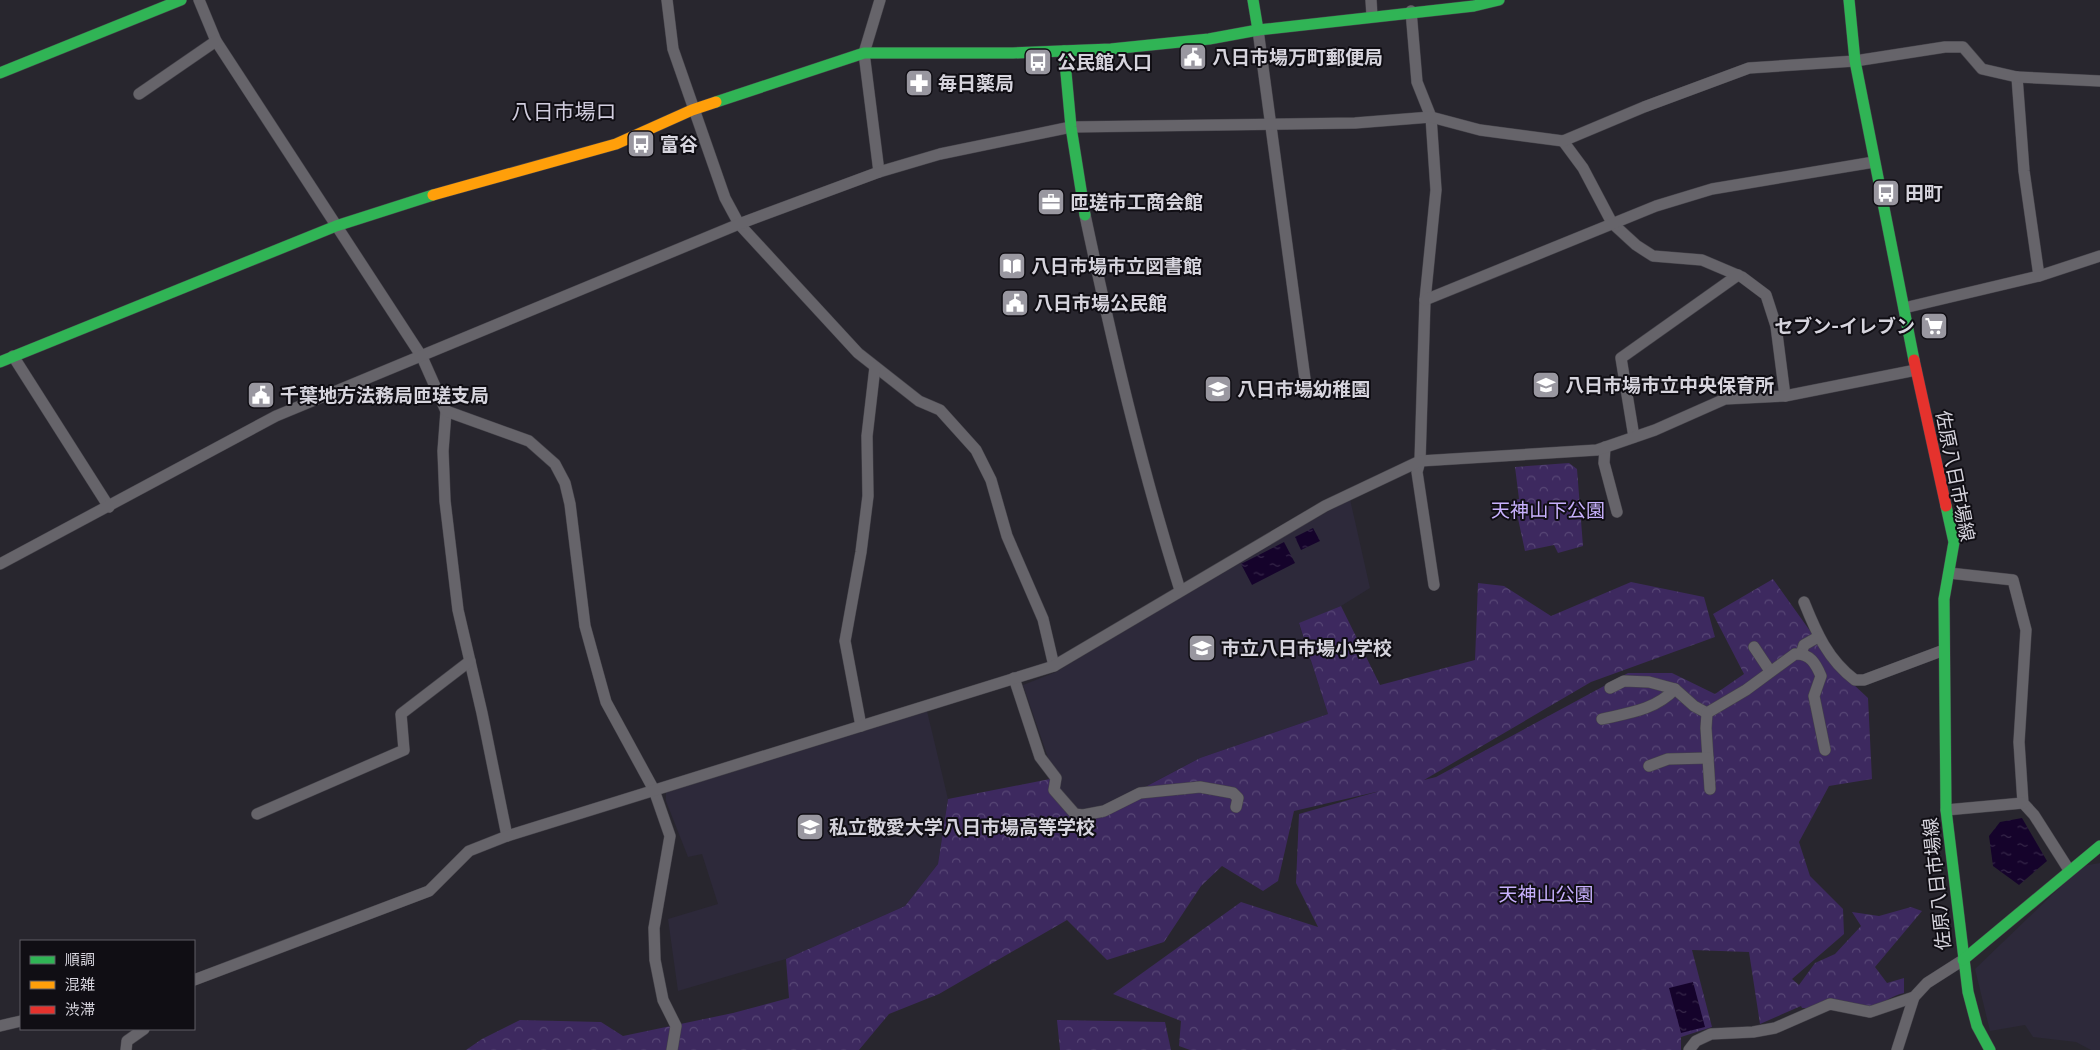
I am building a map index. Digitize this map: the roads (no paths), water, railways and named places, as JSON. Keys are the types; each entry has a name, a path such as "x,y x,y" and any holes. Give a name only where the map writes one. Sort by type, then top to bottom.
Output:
{"main road":[{"path":"0,73 181,0"},
{"path":"1253,0 1258,30"},
{"path":"0,362 336,226 433,195 616,144 692,110 864,53 1064,52 1165,46 1258,30 1411,11 1474,6 1499,0"},
{"name":"佐原八日市場線","path":"1849,0 1855,61 1874,162 1916,370 1954,542 1944,599 1946,810 1963,960 1977,1026 1990,1050"},
{"path":"1064,52 1071,127 1086,215"},
{"path":"1963,960 2069,870 2097,851"}],"street":[{"path":"200,0 216,41 422,357 446,411 443,451 446,501 458,610 507,836"},
{"path":"667,0 672,49 692,110 725,198 739,224 858,353 919,401 940,410 976,450 991,480 1007,536 1043,619 1054,666"},
{"path":"879,172 864,53 880,0"},
{"path":"1371,0 1372,16"},
{"path":"1411,11 1417,82 1431,117 1436,190 1425,300 1420,460 1417,472 1434,585"},
{"path":"1258,30 1269,123 1305,379"},
{"path":"139,94 216,41"},
{"path":"0,564 110,507 276,416 422,357 633,266 739,224 879,172 940,154 1071,127 1355,123 1431,117 1480,130 1563,141 1644,107 1749,68 1855,61 1945,47 1963,47 1982,69 2017,77 2100,81"},
{"path":"2017,77 2024,171 2039,276"},
{"path":"1563,141 1583,168 1612,224 1636,245 1653,256 1702,260 1738,276 1766,295 1776,326 1785,396"},
{"path":"1425,300 1656,206 1712,189 1874,162"},
{"path":"1086,215 1111,337 1141,460 1158,523 1180,590"},
{"path":"1904,308 2039,276 2100,256"},
{"path":"1634,437 1621,358 1738,276"},
{"path":"13,356 110,507"},
{"path":"861,726 845,641 861,552 868,496 867,436 875,367"},
{"path":"195,980 429,891 469,851 507,836 1054,666 1324,506 1420,460 1596,450 1634,437 1725,399 1785,396 1916,370"},
{"path":"446,411 529,441 555,464 565,483 570,504 585,626 606,702 654,790 670,836 654,928 655,960 663,1000 676,1026 672,1050"},
{"path":"1605,447 1604,463 1618,512"},
{"path":"1949,573 2013,580 2026,630 2019,742 2023,803 2034,815 2069,870"},
{"path":"1804,602 1818,637 1840,669 1855,680 1864,680 1944,650"},
{"path":"1800,654 1804,646 1818,637"},
{"path":"1754,647 1770,671"},
{"path":"1707,713 1746,690 1795,654 1800,654 1814,660 1821,676 1814,696 1825,750"},
{"path":"257,814 404,750 401,714 470,661"},
{"path":"1014,678 1040,757 1056,778 1054,790 1075,814 1083,815 1104,811 1140,793 1200,787 1233,793 1238,798 1236,807"},
{"path":"1610,688 1624,681 1649,682 1675,689 1694,706 1707,713"},
{"path":"1602,719 1644,710 1665,699 1675,689"},
{"path":"1707,713 1710,789"},
{"path":"1649,766 1668,759 1708,758"},
{"path":"1946,810 2023,803"},
{"path":"1897,1050 1914,997 1927,983 1963,960"},
{"path":"1689,1050 1696,1041 1711,1034 1753,1032 1775,1028 1830,1004 1870,1012 1914,997"},
{"path":"0,1026 20,1021"},
{"path":"126,1050 127,1040 142,1030"}],"water":[{"path":"1313,528 1320,541 1301,550 1295,537"},
{"path":"1284,542 1295,563 1252,585 1241,564"},
{"path":"2022,818 2047,861 2019,885 1993,866 1989,836 2000,822"},
{"path":"1693,982 1705,1027 1681,1033 1669,988"}],"place":[{"name":"八日市場万町郵便局","path":"1193,57"},
{"name":"公民館入口","path":"1038,62"},
{"name":"毎日薬局","path":"919,83"},
{"name":"富谷","path":"641,144"},
{"name":"田町","path":"1886,193"},
{"name":"匝瑳市工商会館","path":"1051,202"},
{"name":"八日市場市立図書館","path":"1012,266"},
{"name":"八日市場公民館","path":"1015,303"},
{"name":"セブン-イレブン","path":"1934,326"},
{"name":"八日市場市立中央保育所","path":"1546,385"},
{"name":"八日市場幼稚園","path":"1218,389"},
{"name":"千葉地方法務局匝瑳支局","path":"261,395"},
{"name":"市立八日市場小学校","path":"1202,648"},
{"name":"私立敬愛大学八日市場高等学校","path":"810,827"}],"district":[{"name":"八日市場ロ","path":"564,111"}],"park label":[{"name":"天神山下公園","path":"1548,510"},
{"name":"天神山公園","path":"1546,894"}]}
